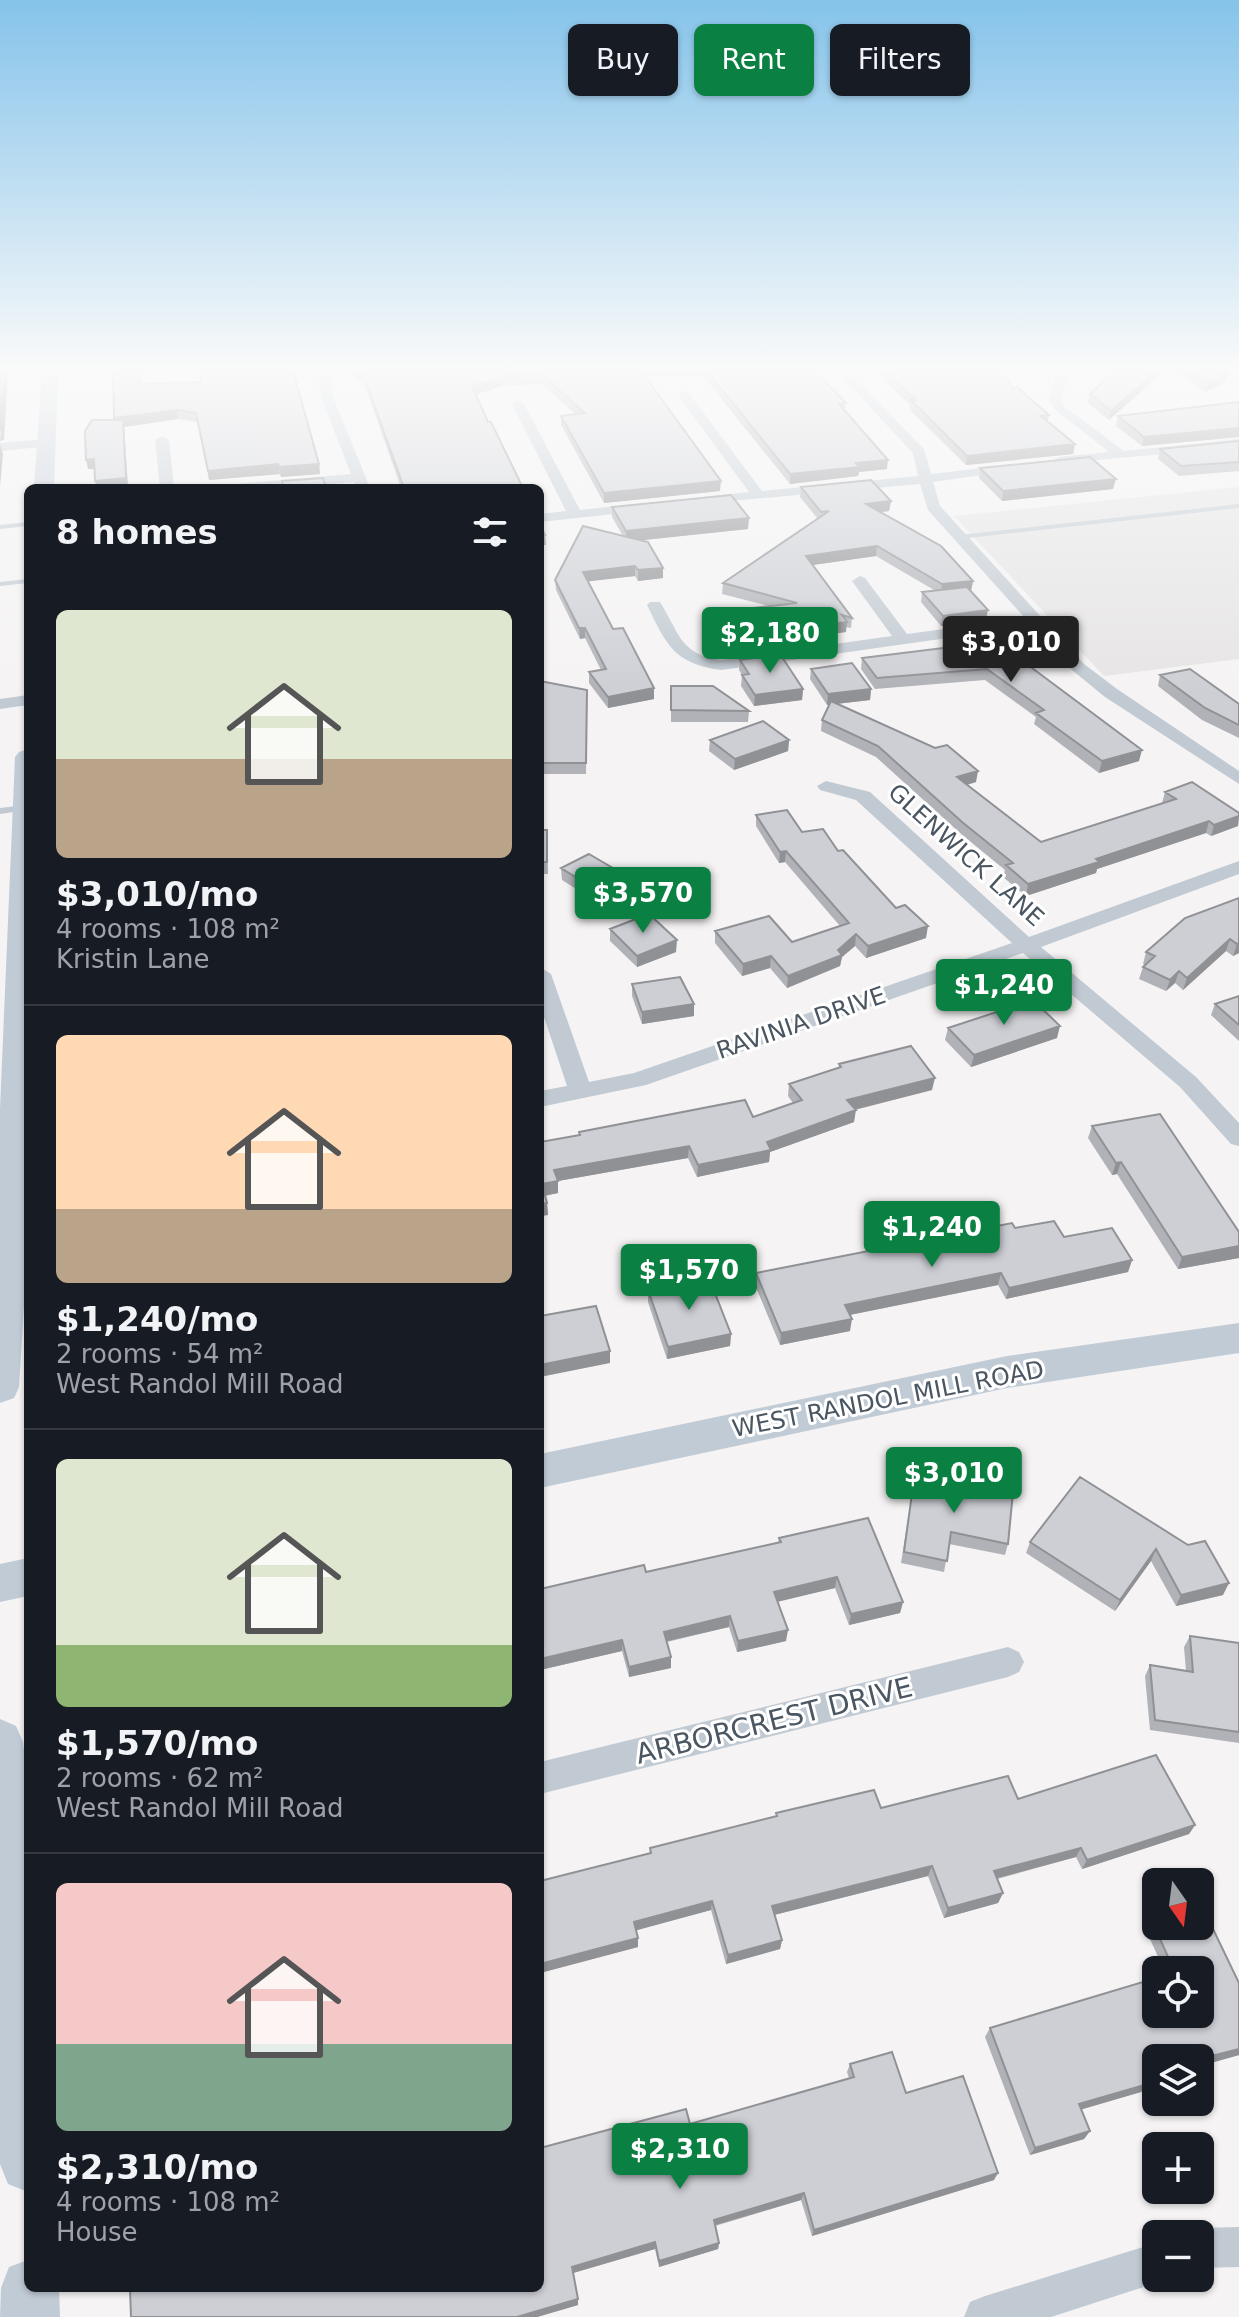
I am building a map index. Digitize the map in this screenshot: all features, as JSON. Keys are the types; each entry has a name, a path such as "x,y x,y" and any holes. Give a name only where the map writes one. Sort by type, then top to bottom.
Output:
{"street":[{"path":"557,479 575,514"},
{"path":"746,479 759,496"},
{"path":"544,518 925,479"},
{"path":"926,479 933,507 1078,667 1111,693 1239,779"},
{"path":"319,484 361,482"},
{"path":"860,581 902,639"},
{"path":"655,605 680,653 702,664 721,665 1035,621"},
{"path":"0,704 24,701"},
{"path":"1,1362 21,1184 14,1029 13,809 24,771"},
{"name":"GLENWICK LANE","path":"826,786 863,796 1026,945 1188,1082 1239,1138"},
{"name":"RAVINIA DRIVE","path":"544,1098 638,1080 1239,867"},
{"path":"544,986 581,1092"},
{"name":"WEST RANDOL MILL ROAD","path":"544,1470 1007,1372 1239,1338"},
{"path":"0,1583 24,1578"},
{"name":"ARBORCREST DRIVE","path":"544,1777 1008,1662"},
{"path":"0,1742 23,1898 24,1951"},
{"path":"1214,2248 1239,2247"},
{"path":"985,2317 1142,2267"},
{"path":"30,2292 30,2317"}],"lane":[{"path":"959,537 1239,506"},
{"path":"0,527 24,524"},
{"path":"0,584 24,581"}],"shaded area":[{"path":"1239,487 1239,659 1104,676 954,516"}],"building":[{"path":"323,479 325,484 283,484 282,481"},
{"path":"401,479 519,479 521,484 403,484"},
{"path":"596,479 721,481 604,493"},
{"path":"991,479 1115,479 1003,491"},
{"path":"871,480 891,501 866,504 941,546 973,581 942,584 877,546 806,556 852,618 842,615 847,622 764,631 770,639 731,645 711,613 797,603 723,583 829,511 821,512 801,487"},
{"path":"731,495 749,518 626,531 612,507"},
{"path":"583,526 648,542 663,568 638,570 635,566 583,572 613,629 623,628 654,688 608,697 589,672 606,669 585,628 579,628 555,580"},
{"path":"967,587 988,610 943,616 922,592"},
{"path":"1000,623 1028,655 1016,656 1142,750 1102,761 1036,713 1044,710 987,669 877,678 862,658 968,645 955,630"},
{"path":"780,654 803,689 755,695 742,675 749,674 740,660"},
{"path":"852,663 871,689 828,694 811,669"},
{"path":"1190,669 1239,704 1239,725 1205,708 1160,675"},
{"path":"544,682 587,690 586,763 544,763"},
{"path":"671,686 713,686 749,711 671,710"},
{"path":"831,701 935,748 947,745 978,771 957,777 1041,842 1176,799 1165,792 1192,782 1239,813 1239,816 1214,825 1209,821 1096,859 1099,862 1028,884 1006,865 1013,863 962,822 878,746 822,720"},
{"path":"763,721 789,740 735,759 710,740"},
{"path":"787,810 802,832 823,829 838,851 843,850 896,908 905,905 928,926 868,946 856,934 838,950 842,955 788,976 771,956 743,964 715,931 769,916 792,942 849,923 786,851 780,852 756,815"},
{"path":"544,830 547,830 547,862 544,862"},
{"path":"589,854 623,874 595,889 561,868"},
{"path":"1239,898 1239,943 1230,939 1187,978 1179,971 1170,980 1143,967 1155,956 1146,952 1185,918"},
{"path":"649,914 677,940 637,956 610,929"},
{"path":"680,977 694,1004 642,1012 632,984"},
{"path":"1239,996 1239,1025 1215,1004"},
{"path":"1033,1000 1060,1026 974,1055 948,1028"},
{"path":"911,1046 935,1078 847,1100 856,1110 767,1142 771,1150 698,1165 689,1146 554,1170 558,1181 544,1184 544,1141 745,1100 753,1117 802,1100 789,1084 841,1067 839,1064"},
{"path":"1160,1114 1239,1232 1239,1246 1182,1257 1121,1162 1116,1163 1092,1126"},
{"path":"1054,1221 1064,1237 1112,1228 1132,1260 1009,1288 1001,1273 845,1305 852,1319 781,1333 756,1273 1012,1223 1015,1228"},
{"path":"709,1278 731,1334 668,1347 648,1290"},
{"path":"596,1306 610,1351 544,1364 544,1315"},
{"path":"915,1472 1013,1492 1008,1544 951,1532 947,1561 904,1552"},
{"path":"1080,1477 1188,1545 1205,1541 1229,1583 1181,1595 1156,1549 1120,1600 1030,1542"},
{"path":"868,1518 903,1602 851,1614 837,1577 774,1592 788,1630 738,1641 730,1616 664,1632 671,1657 629,1667 622,1640 544,1658 544,1588 644,1565 646,1572 781,1542 779,1538"},
{"path":"1190,1636 1239,1643 1239,1732 1155,1720 1150,1665 1193,1672"},
{"path":"1156,1755 1195,1825 1087,1860 1081,1848 994,1871 1003,1893 948,1908 932,1866 772,1906 782,1940 728,1955 712,1901 634,1922 638,1938 544,1963 544,1880 651,1853 650,1848 777,1816 776,1813 874,1790 881,1808 1008,1776 1018,1799"},
{"path":"1214,1931 1239,1983 1239,2049 1214,2055 1214,2044 1142,2044 1142,2086 1079,2104 1090,2131 1035,2148 990,2028 1142,1982 1142,2028 1214,2028 1214,1956 1168,1956 1160,1940 1214,1940"},
{"path":"892,2052 906,2093 963,2076 998,2173 814,2230 804,2193 714,2220 719,2243 659,2261 655,2242 572,2267 578,2299 517,2317 131,2317 130,2292 544,2292 544,2147 686,2109 690,2124 854,2077 850,2064"}]}
